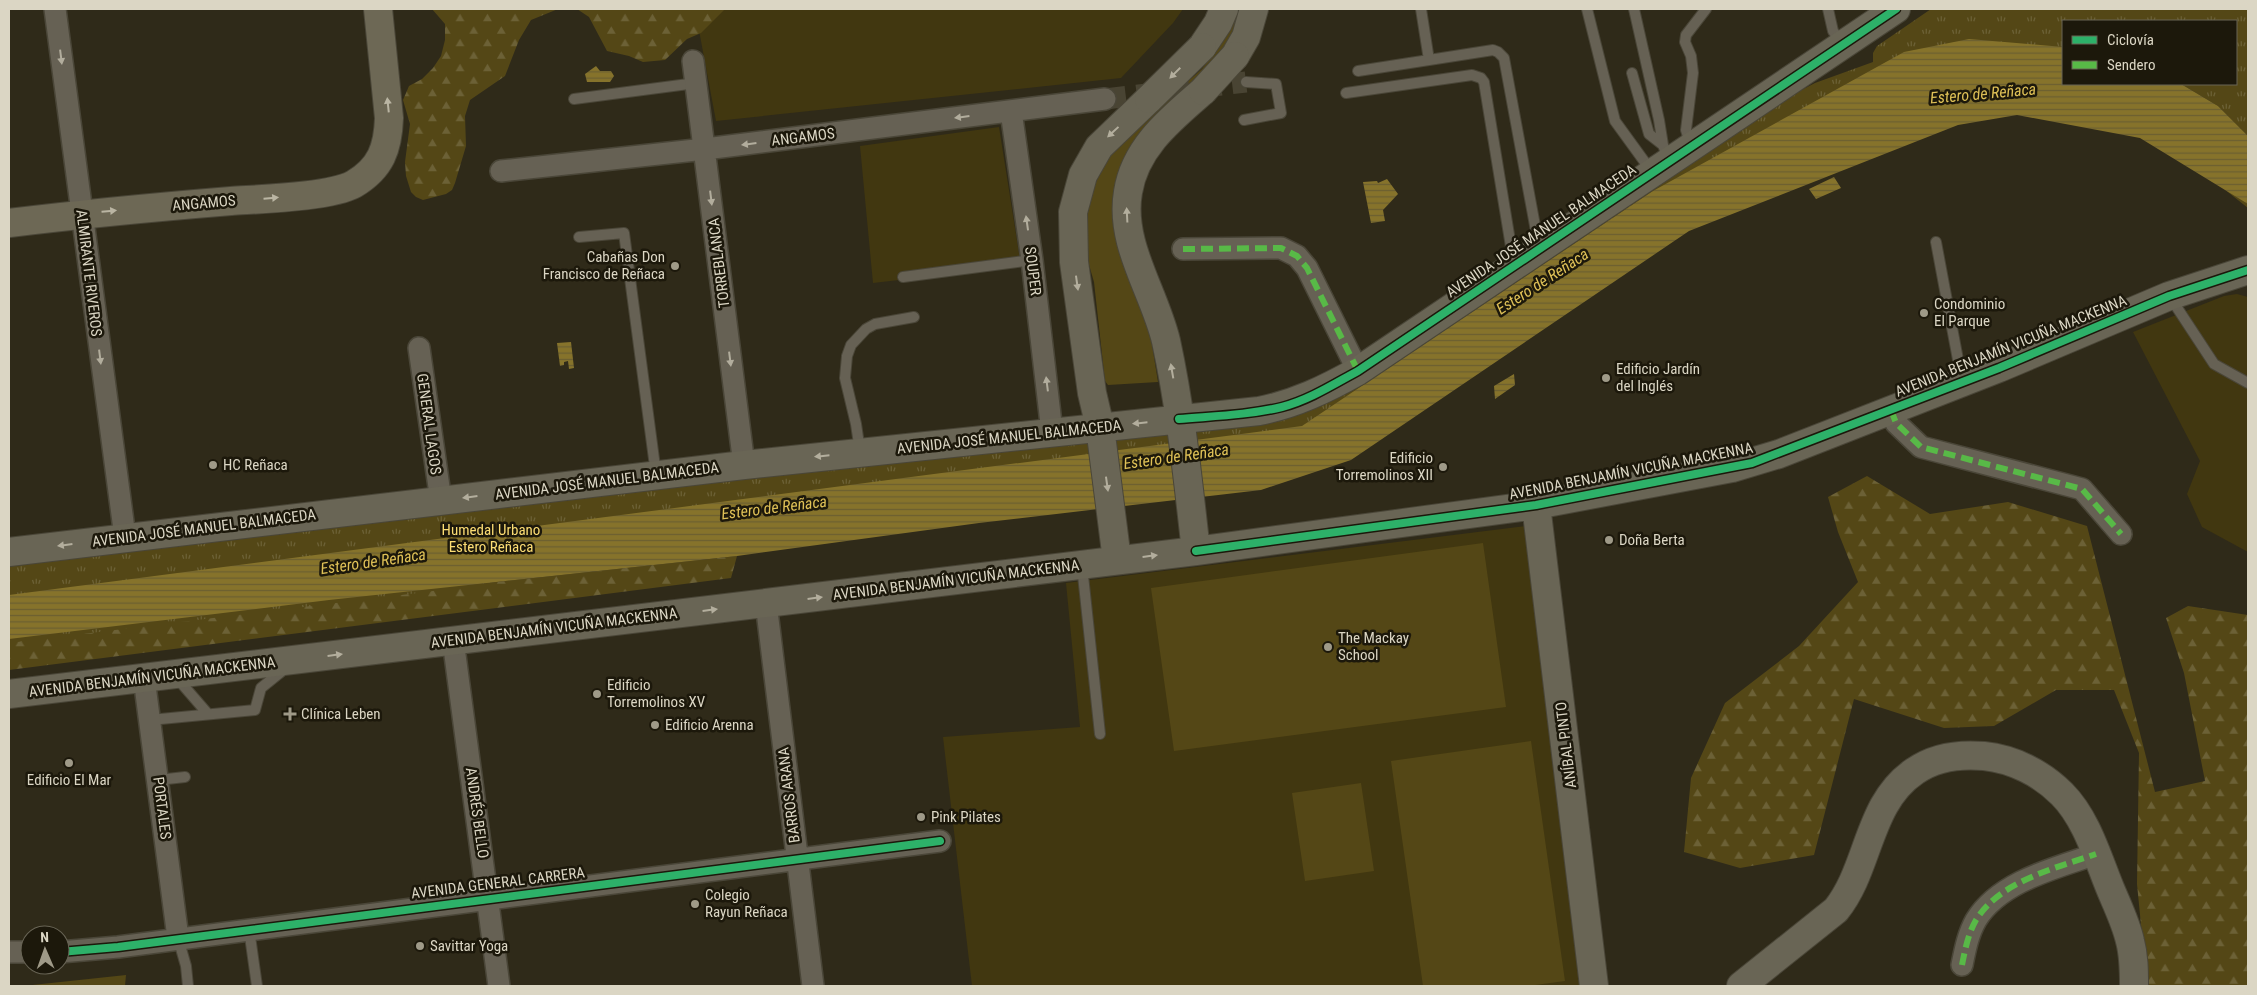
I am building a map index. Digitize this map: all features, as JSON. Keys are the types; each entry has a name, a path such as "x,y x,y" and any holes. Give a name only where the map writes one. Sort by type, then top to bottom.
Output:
{"main road":[{"name":"ANGAMOS","path":"9,223 82,214 341,190 365,176 385,153 389,118 378,9"},
{"path":"1117,560 1101,436 1092,393 1074,262 1073,212 1083,175 1096,152 1108,137 1202,47 1218,23 1224,9"},
{"path":"1196,551 1180,428 1163,331 1154,300 1130,239 1126,208 1132,176 1143,152 1175,115 1203,91 1235,56 1246,37 1254,9"},
{"name":"AVENIDA JOSÉ MANUEL BALMACEDA","path":"9,552 860,452 1052,432 1101,436 1180,428 1284,406 1332,386 1358,370 1545,245 1669,156 1896,9"},
{"name":"AVENIDA BENJAMÍN VICUÑA MACKENNA","path":"9,694 1196,551 1536,505 1745,465 1778,454 1962,382 2169,296 2248,271"},
{"name":"ANÍBAL PINTO","path":"1536,505 1594,986"},
{"path":"1741,986 1836,910 1847,897 1857,877 1878,815 1890,794 1916,771 1941,759 1976,755 1996,757 2034,772 2062,794 2081,820 2130,940 2134,986"}],"street":[{"name":"ALMIRANTE RIVEROS","path":"55,9 124,537"},
{"name":"TORREBLANCA","path":"693,61 744,465"},
{"name":"ANGAMOS","path":"501,171 705,149 1105,99"},
{"name":"SOUPER","path":"1011,111 1032,260 1052,432"},
{"path":"1183,249 1281,248 1297,256 1307,268 1358,370"},
{"name":"GENERAL LAGOS","path":"419,348 440,500"},
{"name":"AVENIDA BENJAMÍN VICUÑA MACKENNA","path":"1891,410 1896,423 1921,447 2082,489 2121,534"},
{"name":"BARROS ARANA","path":"766,604 813,986"},
{"name":"ANDRÉS BELLO","path":"453,640 499,986"},
{"name":"PORTALES","path":"144,678 178,938"},
{"name":"AVENIDA GENERAL CARRERA","path":"70,951 118,947 940,841"},
{"path":"1962,965 1967,941 1976,920 1992,901 2011,887 2096,854"}],"lane":[{"path":"1421,9 1429,60"},
{"path":"1587,9 1614,121 1669,156"},
{"path":"1634,9 1669,156"},
{"path":"1669,156 1686,130 1693,73 1685,42 1686,35 1706,9"},
{"path":"1828,9 1833,31 1842,45"},
{"path":"1358,71 1492,50 1502,54 1506,62 1536,231 1545,245"},
{"path":"1632,73 1649,134 1669,156"},
{"path":"1346,93 1472,75 1481,78 1484,82 1514,266"},
{"path":"1244,120 1281,113 1276,84 1246,82"},
{"path":"574,99 696,83"},
{"path":"579,237 624,233 656,475"},
{"path":"1936,242 1962,382"},
{"path":"903,277 1032,260"},
{"path":"2169,296 2214,364 2248,383"},
{"path":"860,452 856,424 845,378 847,356 858,336 866,329 875,324 914,317"},
{"path":"1082,565 1100,734"},
{"path":"150,720 255,710 262,688 296,659"},
{"path":"174,674 208,714"},
{"path":"158,780 185,777"},
{"path":"249,929 257,986"},
{"path":"178,938 186,966 188,986"}],"shaded area":[{"path":"695,9 1183,9 1173,23 1121,78 716,121"},
{"path":"999,127 1021,266 873,283 860,146"},
{"path":"2237,294 2248,297 2248,552 2202,527 2187,494 2200,461 2133,332 2224,296"},
{"name":"The Mackay School","path":"1526,526 1580,986 972,986 943,737 1080,727 1066,583"}],"green space":[{"path":"432,9 558,9 531,20 519,40 505,76 470,100 465,116 466,146 452,190 446,194 423,200 411,192 406,176 405,162 410,124 403,100 409,86 422,79 441,56 445,40 445,24"},
{"path":"577,9 725,9 701,33 687,39 665,60 643,62 629,56 607,51 589,17"},
{"path":"1237,9 1242,9 1235,36 1118,182 1115,237 1149,326 1158,382 1108,385 1105,381 1094,282 1085,251 1085,218 1095,184 1111,153 1155,110 1202,69 1223,40"},
{"name":"Humedal Urbano Estero Reñaca","path":"1931,9 2248,9 2248,136 2218,106 2183,85 2237,85 2237,20 2062,20 2062,85 2248,138 2248,208 2141,123 2009,99 1686,217 1376,435 622,563 426,592 9,643 9,562 1308,399 1700,143 1815,83 1873,62 1873,53 1877,46"},
{"path":"1867,476 1930,514 2008,502 2087,526 2155,792 2205,781 2184,673 2166,618 2188,606 2248,615 2248,986 2143,986 2142,935 2137,884 2139,753 2114,690 2056,690 1994,726 1944,728 1854,699 1814,855 1740,868 1684,852 1691,778 1725,703 1799,646 1858,582 1838,532 1828,497"},
{"name":"The Mackay School","path":"1483,543 1506,707 1174,751 1151,588"},
{"path":"737,556 731,578 9,670 9,639 329,600"},
{"path":"1531,741 1565,981 1528,986 1423,986 1391,761"},
{"path":"1361,783 1374,871 1305,881 1292,793"},
{"path":"126,975 125,986 23,986"}],"water":[{"name":"Humedal Urbano Estero Reñaca","path":"1969,39 2062,47 2062,85 2183,85 2218,106 2248,136 2248,204 2140,138 2017,115 1958,125 1689,231 1351,460 1261,490 979,523 737,556 329,600 9,639 9,595 1302,426 1653,191 1904,52"},
{"path":"596,66 600,71 611,71 614,76 610,82 587,82 585,74"},
{"path":"1834,177 1841,188 1816,199 1809,189"},
{"path":"1387,179 1398,194 1383,210 1385,221 1371,223 1363,182 1377,181 1378,183"},
{"path":"571,342 574,368 569,369 568,361 560,366 557,343"},
{"path":"1514,374 1515,385 1495,399 1494,386"}],"tunnel":[{"path":"1105,99 1246,82"}],"marked path":[{"path":"1183,249 1281,248 1297,256 1307,268 1358,371"},
{"path":"1891,410 1896,423 1921,447 2082,489 2121,534"},
{"path":"1962,965 1973,925 1986,907 1999,895 2030,878 2096,854"}],"cycle path":[{"path":"1179,419 1244,414 1282,407 1312,396 1358,371 1896,9"},
{"path":"1196,551 1536,505 1752,463 1999,368 2169,296 2248,270"},
{"path":"70,951 118,947 940,841"}],"place":[{"name":"Cabañas Don Francisco de Reñaca","path":"675,266"},
{"name":"Condominio El Parque","path":"1924,313"},
{"name":"Edificio Jardín del Inglés","path":"1606,378"},
{"name":"HC Reñaca","path":"213,465"},
{"name":"Edificio Torremolinos XII","path":"1443,467"},
{"name":"Doña Berta","path":"1609,540"},
{"name":"The Mackay School","path":"1328,647"},
{"name":"Edificio Torremolinos XV","path":"597,694"},
{"name":"Clínica Leben","path":"290,714"},
{"name":"Edificio Arenna","path":"655,725"},
{"name":"Edificio El Mar","path":"69,763"},
{"name":"Pink Pilates","path":"921,817"},
{"name":"Colegio Rayun Reñaca","path":"695,904"},
{"name":"Savittar Yoga","path":"420,946"}],"water label":[{"name":"Estero de Reñaca","path":"1983,93"},
{"name":"Estero de Reñaca","path":"1542,281"},
{"name":"Estero de Reñaca","path":"1176,456"},
{"name":"Estero de Reñaca","path":"774,507"},
{"name":"Estero de Reñaca","path":"373,561"}]}
